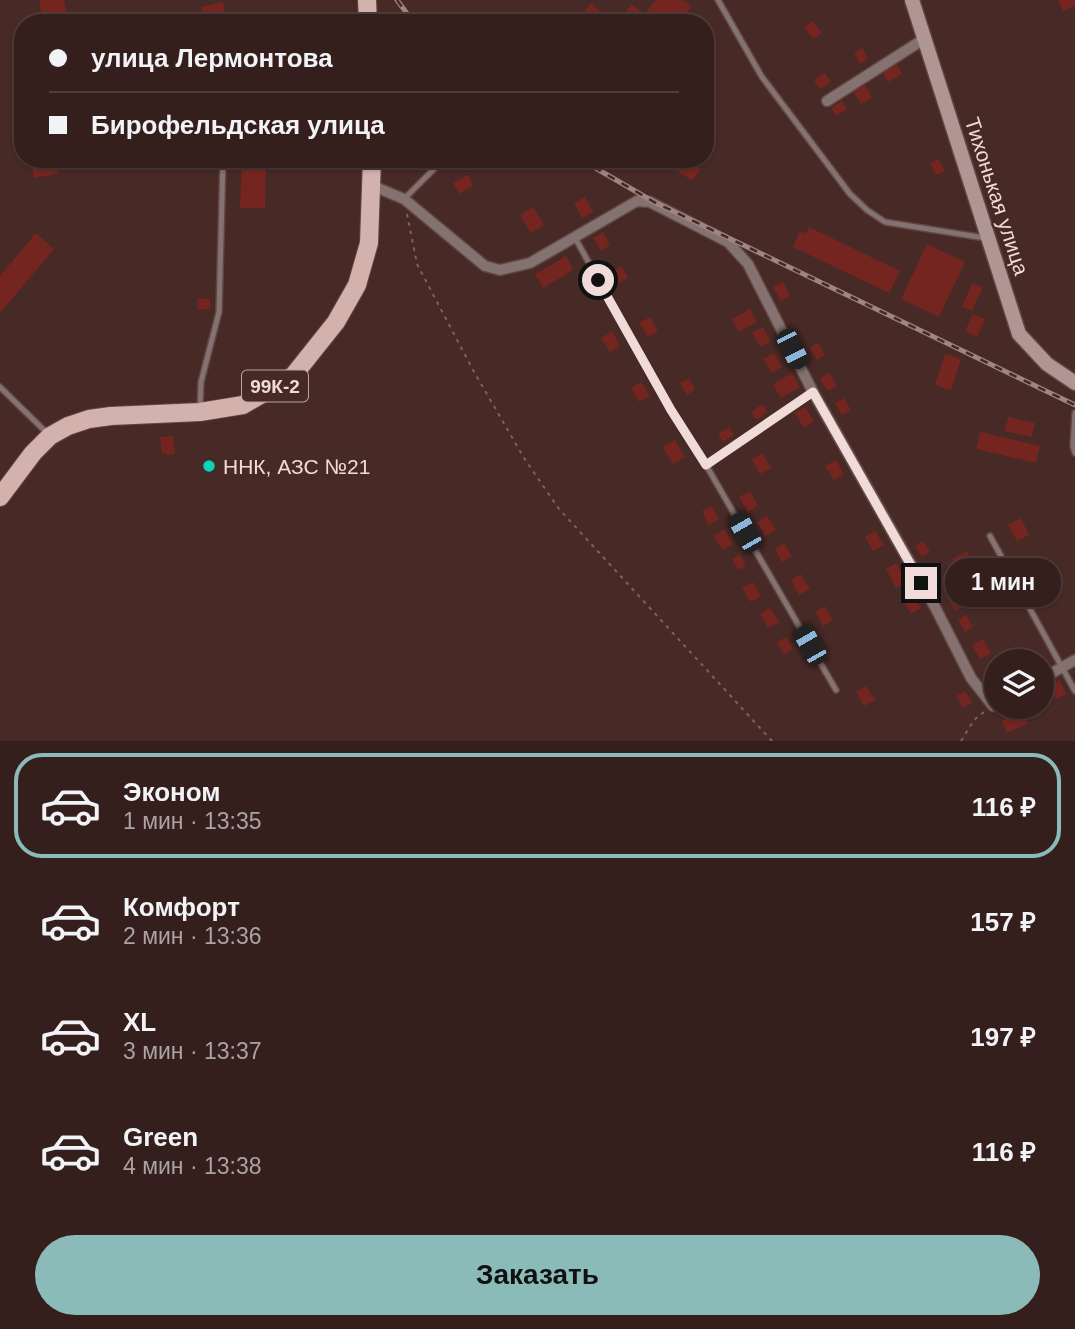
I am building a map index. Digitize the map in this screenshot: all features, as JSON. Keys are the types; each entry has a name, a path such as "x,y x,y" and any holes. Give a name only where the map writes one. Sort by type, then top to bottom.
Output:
{"main road":[{"name":"99К-2","path":"2,491 50,436 68,426 111,416 200,412 243,405 293,376 336,322 357,285 369,243 372,168"}],"street":[{"name":"Тихонькая улица","path":"912,0 1019,334 1047,364 1075,383"},
{"path":"827,101 924,39"},
{"path":"373,186 404,199 485,266 500,270 530,263 636,201 650,202 728,242 748,264 813,392 928,595 971,678 984,693"},
{"path":"1054,672 1075,660"}],"lane":[{"path":"718,0 762,77 850,194 866,210 885,222 989,239"},
{"path":"200,412 201,382 219,312 223,168"},
{"path":"404,199 435,168"},
{"path":"574,236 671,410 706,465 836,690"},
{"path":"0,387 50,436"},
{"path":"706,465 813,392"},
{"path":"1075,413 1075,453"},
{"path":"990,536 1075,691"}],"path":[{"path":"404,199 417,264 473,370 524,458 559,509 772,741"},
{"path":"961,741 974,720 984,712"}],"building":[{"path":"39,0 64,0 66,14 41,14"},
{"path":"656,0 683,0 692,7 686,14 644,14"},
{"path":"1058,0 1075,0 1075,6 1063,11"},
{"path":"223,2 225,14 202,14 201,7"},
{"path":"591,3 603,14 582,14"},
{"path":"632,4 644,14 624,14"},
{"path":"813,21 822,33 813,39 804,27"},
{"path":"862,48 868,59 860,64 854,53"},
{"path":"896,63 902,74 888,82 882,72"},
{"path":"825,73 831,82 820,89 814,80"},
{"path":"865,85 872,98 861,104 853,91"},
{"path":"842,101 847,109 836,116 831,108"},
{"path":"938,159 945,171 936,175 930,163"},
{"path":"32,168 58,168 59,173 34,178"},
{"path":"242,168 266,168 265,208 240,208"},
{"path":"674,168 700,168 692,181"},
{"path":"468,175 473,186 459,194 453,183"},
{"path":"585,197 593,212 582,218 574,203"},
{"path":"533,207 544,225 531,233 520,215"},
{"path":"809,227 900,271 889,293 793,247 800,231 806,234"},
{"path":"603,232 610,245 601,251 593,238"},
{"path":"36,233 54,249 0,313 0,276"},
{"path":"927,244 965,262 939,317 901,299"},
{"path":"566,256 573,270 543,288 535,274"},
{"path":"621,266 628,278 619,283 612,271"},
{"path":"783,282 790,295 781,301 773,287"},
{"path":"972,283 983,287 972,311 962,307"},
{"path":"197,299 210,299 210,309 197,309"},
{"path":"750,309 757,322 739,332 732,319"},
{"path":"973,314 985,319 977,337 965,331"},
{"path":"650,317 658,331 648,337 639,323"},
{"path":"763,327 771,341 761,347 752,333"},
{"path":"612,331 620,346 610,352 601,338"},
{"path":"818,343 825,355 817,360 810,348"},
{"path":"774,353 782,367 772,373 763,359"},
{"path":"945,354 961,359 951,390 935,385"},
{"path":"792,373 800,387 781,398 773,384"},
{"path":"829,373 837,386 827,391 820,378"},
{"path":"689,378 695,390 687,395 680,383"},
{"path":"641,382 650,396 639,402 631,388"},
{"path":"844,398 851,410 842,415 835,403"},
{"path":"762,404 768,412 756,420 751,412"},
{"path":"806,407 814,422 804,428 795,413"},
{"path":"1008,417 1035,423 1032,437 1005,431"},
{"path":"729,427 734,435 723,442 718,434"},
{"path":"980,432 1040,446 1036,463 976,449"},
{"path":"173,436 175,454 162,453 160,437"},
{"path":"675,440 685,457 673,464 663,447"},
{"path":"762,453 771,468 760,474 752,460"},
{"path":"836,460 844,474 834,480 825,466"},
{"path":"750,491 758,506 748,512 739,497"},
{"path":"711,506 719,519 709,525 702,511"},
{"path":"767,516 776,530 765,536 757,522"},
{"path":"1021,518 1029,535 1017,541 1008,525"},
{"path":"724,529 733,544 722,550 714,536"},
{"path":"875,531 884,545 873,551 865,537"},
{"path":"923,541 930,552 922,557 915,546"},
{"path":"784,543 792,556 782,562 775,549"},
{"path":"967,551 973,562 958,570 952,559"},
{"path":"740,554 746,566 738,570 732,559"},
{"path":"896,563 907,582 896,588 886,569"},
{"path":"1032,571 1039,586 1028,591 1021,576"},
{"path":"801,574 810,589 799,595 791,580"},
{"path":"753,582 761,596 751,602 742,588"},
{"path":"957,590 965,605 955,611 946,596"},
{"path":"913,594 921,608 911,614 903,600"},
{"path":"825,606 833,620 823,626 815,612"},
{"path":"770,608 779,622 768,628 760,614"},
{"path":"966,615 973,627 965,632 958,620"},
{"path":"786,637 793,649 784,655 777,642"},
{"path":"983,639 989,649 984,649 984,657 980,659 972,645"},
{"path":"1059,680 1066,694 1056,699 1054,695 1054,682"},
{"path":"866,686 875,700 864,706 856,692"},
{"path":"965,691 972,703 963,708 956,696"},
{"path":"1026,719 1028,723 1007,733 1002,721"}],"railway":[{"path":"397,0 407,14"},
{"path":"595,168 654,202 1075,405"}],"place":[{"name":"ННК, АЗС №21","path":"209,466"}],"route":[{"path":"598,280 671,410 706,465 813,392 921,583"}]}
